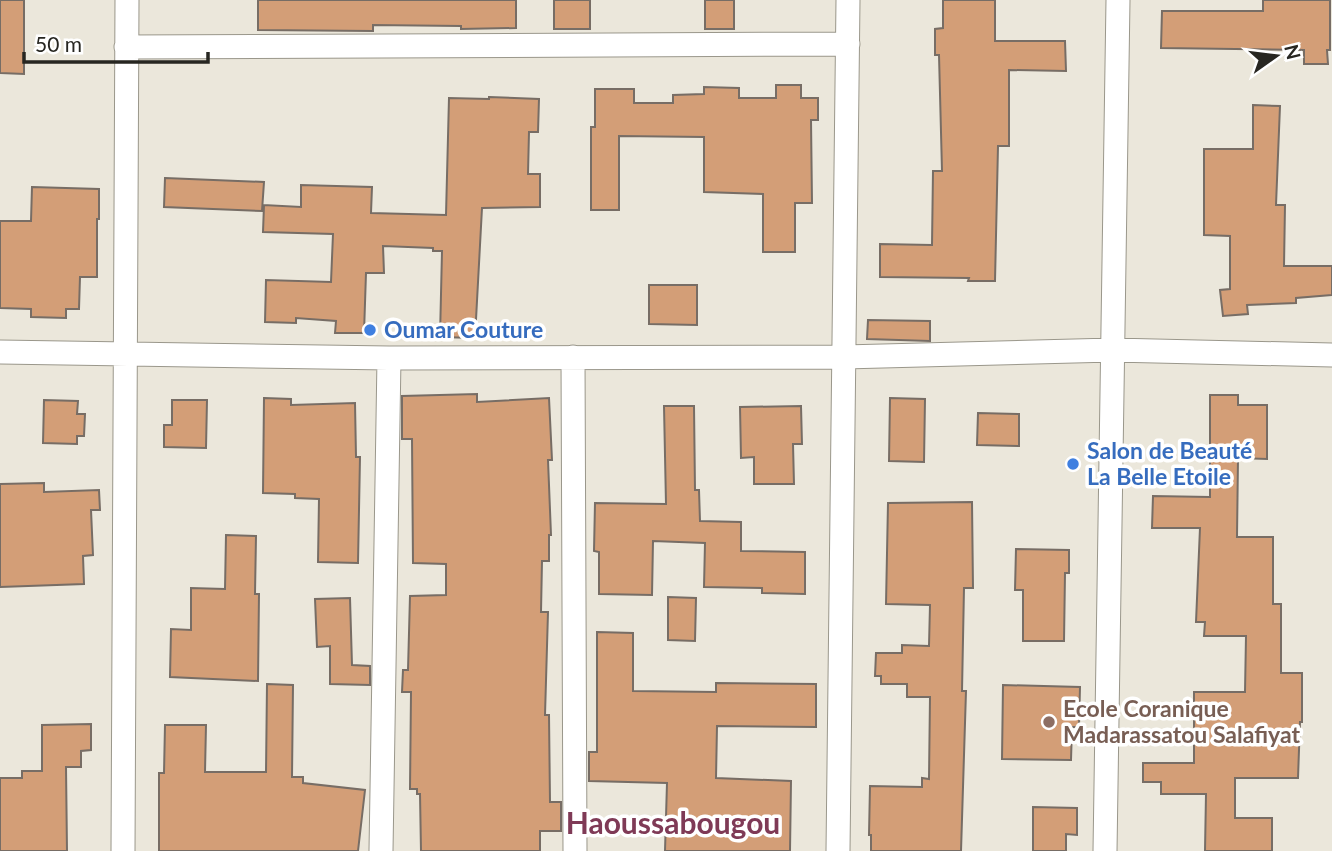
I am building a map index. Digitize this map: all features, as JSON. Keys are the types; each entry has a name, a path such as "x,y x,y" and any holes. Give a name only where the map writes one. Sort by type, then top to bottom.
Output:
{"street":[{"path":"123,851 127,0"},
{"path":"838,851 848,0"},
{"path":"1105,851 1118,0"},
{"path":"127,47 848,44"},
{"path":"0,352 390,358 844,357 1112,350 1332,355"},
{"path":"381,851 390,358"},
{"path":"573,358 575,851"}],"building":[{"path":"0,0 24,0 24,74 0,73"},
{"path":"258,0 516,0 516,28 461,29 461,26 373,25 373,31 258,30"},
{"path":"554,0 590,0 590,29 554,29"},
{"path":"705,0 734,0 734,29 705,29"},
{"path":"943,0 995,0 995,41 1065,41 1066,71 1009,70 1009,146 998,146 995,281 880,277 880,244 932,245 933,171 942,171 939,55 935,55 935,29 943,28"},
{"path":"1263,0 1330,0 1328,64 1304,64 1304,50 1161,48 1162,11 1263,11"},
{"path":"776,85 801,85 801,98 818,98 818,120 811,120 812,203 795,203 795,252 763,252 763,194 704,192 704,137 619,136 619,210 591,210 591,127 595,127 595,89 634,89 634,103 673,103 673,95 704,94 704,87 739,88 739,98 776,98"},
{"path":"449,98 539,99 538,132 529,132 528,174 540,174 540,207 482,208 475,338 440,337 442,251 433,251 433,248 383,246 384,273 366,273 364,333 335,333 336,321 296,318 296,323 265,322 266,280 331,282 333,234 263,232 264,205 301,207 301,185 372,187 371,213 446,215"},
{"path":"1253,105 1280,106 1276,205 1285,205 1284,266 1332,266 1332,295 1296,298 1296,303 1247,305 1248,314 1223,316 1220,290 1230,289 1230,236 1204,235 1204,149 1253,149"},
{"path":"165,178 264,182 262,211 164,207"},
{"path":"32,187 99,189 97,277 80,277 79,309 66,309 66,318 31,317 31,309 0,308 0,221 31,221"},
{"path":"649,285 697,285 697,325 649,324"},
{"path":"868,320 930,321 930,341 867,339"},
{"path":"477,394 477,402 549,398 551,535 549,561 542,561 541,612 548,612 545,715 549,715 550,802 561,802 561,831 540,831 540,851 421,851 420,794 417,794 417,789 410,789 411,692 402,692 403,670 408,670 410,596 446,595 446,564 413,563 412,439 402,439 402,396"},
{"path":"1210,395 1238,395 1238,405 1267,405 1267,459 1238,458 1237,537 1273,537 1273,604 1281,604 1281,673 1302,673 1298,778 1235,778 1235,818 1272,818 1272,851 1205,851 1206,794 1161,794 1161,782 1143,782 1143,763 1194,763 1194,692 1245,692 1246,636 1204,636 1205,622 1196,622 1200,528 1152,528 1153,496 1210,497"},
{"path":"264,398 291,399 291,405 355,403 356,457 360,457 358,563 318,562 319,499 295,498 295,494 263,493"},
{"path":"890,398 925,399 924,462 889,461"},
{"path":"44,400 78,401 77,414 85,414 84,436 77,436 77,444 43,443"},
{"path":"172,400 207,400 206,448 164,447 164,425 172,425"},
{"path":"664,406 694,406 695,490 699,490 700,521 741,522 741,551 805,552 805,594 762,593 762,588 704,587 705,543 653,541 652,595 599,594 599,552 594,551 595,503 666,504"},
{"path":"801,406 802,444 793,444 794,484 754,484 754,457 741,458 740,407"},
{"path":"978,413 1019,414 1019,446 977,445"},
{"path":"44,483 44,492 99,490 100,510 91,510 93,555 83,556 84,584 0,587 0,484"},
{"path":"972,502 973,588 964,588 962,691 966,691 961,851 871,851 870,786 922,787 922,778 929,779 930,697 907,697 907,684 881,684 881,676 875,676 876,653 902,653 902,645 929,646 930,605 886,604 888,503"},
{"path":"226,535 256,536 255,594 259,594 258,681 170,677 171,629 191,630 191,588 225,589"},
{"path":"1016,549 1069,550 1069,573 1065,573 1064,641 1023,641 1023,590 1015,590"},
{"path":"668,597 696,598 695,641 668,640"},
{"path":"350,598 352,665 370,666 370,685 330,684 330,646 317,647 315,599"},
{"path":"597,632 633,633 633,691 716,692 716,683 816,684 816,727 717,726 716,778 791,781 790,851 665,851 667,783 589,781 589,752 597,752"},
{"path":"267,684 293,685 292,777 303,777 303,783 365,790 358,851 159,851 159,773 164,773 165,725 206,725 205,772 266,772"},
{"path":"1003,685 1080,687 1079,727 1072,727 1071,760 1002,759"},
{"path":"91,724 91,750 81,751 81,767 66,767 67,851 0,851 0,778 22,778 22,771 42,771 42,725"},
{"path":"1033,807 1077,808 1077,835 1066,834 1066,851 1033,851"}],"place":[{"name":"Oumar Couture","path":"370,330"},
{"name":"Salon de Beauté La Belle Etoile","path":"1073,464"},
{"name":"Ecole Coranique Madarassatou Salafiyat","path":"1049,722"}],"district":[{"name":"Haoussabougou","path":"673,824"}]}
